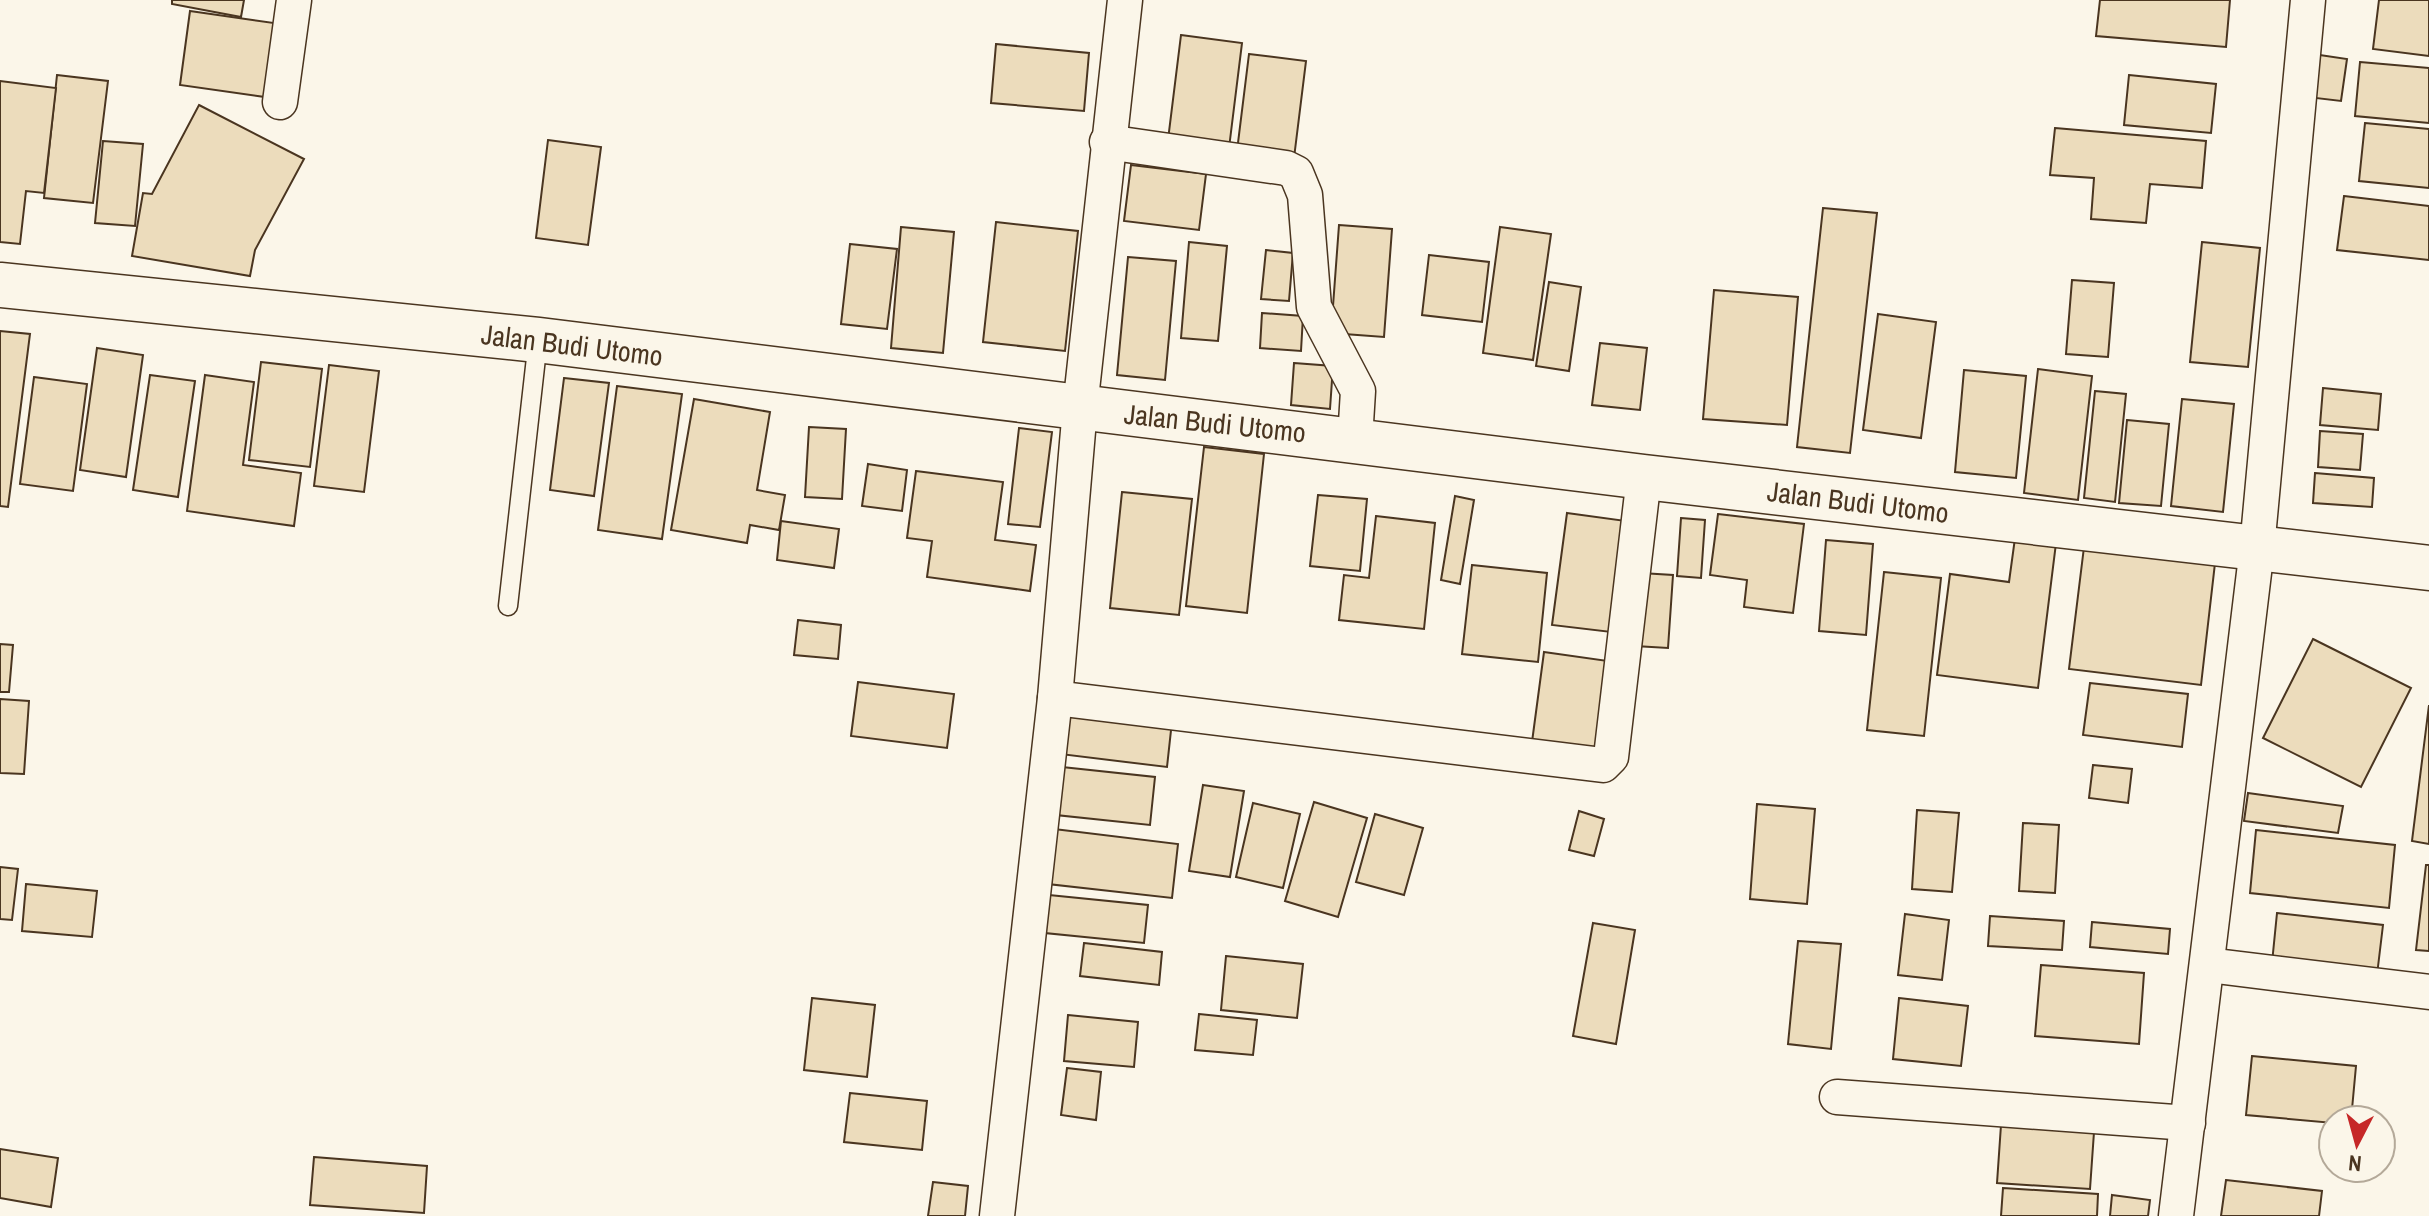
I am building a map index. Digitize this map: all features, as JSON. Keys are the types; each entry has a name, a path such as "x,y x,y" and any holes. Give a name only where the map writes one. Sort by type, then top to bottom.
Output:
{"street":[{"path":"280,102 294,0"},
{"path":"997,1216 1055,698 1080,408 1125,0"},
{"path":"2176,1216 2257,548 2308,0"},
{"path":"1107,142 1286,168 1296,173 1305,195 1314,307 1358,391 1355,439"},
{"name":"Jalan Budi Utomo","path":"0,285 538,340 1644,477 2429,568"},
{"path":"1055,698 1603,765 1611,757 1644,477"},
{"path":"2208,965 2429,992"},
{"path":"1837,1097 2188,1123"}],"lane":[{"path":"508,606 538,340"}],"building":[{"path":"172,0 244,0 241,17 172,4"},
{"path":"2100,0 2230,0 2226,47 2096,36"},
{"path":"2379,0 2429,0 2429,56 2373,49"},
{"path":"190,11 274,23 265,97 180,85"},
{"path":"1181,35 1242,43 1229,148 1168,140"},
{"path":"996,44 1089,53 1084,111 991,103"},
{"path":"1249,54 1306,61 1294,158 1237,151"},
{"path":"2313,54 2347,59 2341,101 2307,97"},
{"path":"2360,62 2429,68 2429,123 2355,116"},
{"path":"57,75 108,81 93,203 44,198"},
{"path":"2129,75 2216,84 2211,133 2124,125"},
{"path":"0,81 56,88 44,193 26,191 20,244 0,242"},
{"path":"199,105 304,159 255,250 250,276 132,256 143,193 152,194"},
{"path":"2365,123 2429,129 2429,188 2359,181"},
{"path":"2055,128 2206,141 2202,188 2150,184 2146,223 2091,219 2094,178 2050,175"},
{"path":"548,140 601,147 588,245 536,238"},
{"path":"103,141 143,144 135,226 95,223"},
{"path":"1131,165 1206,174 1199,230 1124,221"},
{"path":"2344,196 2429,206 2429,260 2337,250"},
{"path":"1823,208 1877,213 1850,453 1797,447"},
{"path":"996,222 1078,231 1065,351 983,342"},
{"path":"1339,225 1392,229 1384,337 1331,333"},
{"path":"901,227 954,232 943,353 891,348"},
{"path":"1500,227 1551,234 1533,360 1483,353"},
{"path":"1189,242 1227,246 1218,341 1181,338"},
{"path":"2202,242 2260,248 2248,367 2190,362"},
{"path":"850,244 897,249 887,329 841,324"},
{"path":"1266,250 1293,253 1289,301 1261,299"},
{"path":"1429,255 1489,262 1482,322 1422,315"},
{"path":"1128,257 1176,261 1165,380 1117,375"},
{"path":"2072,280 2114,283 2108,357 2066,354"},
{"path":"1549,282 1581,287 1569,371 1536,366"},
{"path":"1714,290 1798,297 1787,425 1703,419"},
{"path":"1262,313 1303,316 1301,351 1260,348"},
{"path":"1878,314 1936,322 1921,438 1863,430"},
{"path":"0,331 30,334 8,507 0,506"},
{"path":"1600,343 1647,348 1640,410 1592,405"},
{"path":"97,348 143,355 126,477 80,470"},
{"path":"261,362 322,369 310,467 249,460"},
{"path":"1294,363 1333,366 1330,409 1291,405"},
{"path":"329,365 379,371 364,492 314,486"},
{"path":"2038,369 2092,376 2078,500 2024,493"},
{"path":"1964,370 2026,376 2016,478 1955,472"},
{"path":"150,375 195,381 178,497 133,490"},
{"path":"205,375 254,382 243,465 301,473 294,526 187,511"},
{"path":"34,377 87,384 73,491 20,484"},
{"path":"564,378 609,383 594,496 550,490"},
{"path":"617,386 682,394 662,539 598,530"},
{"path":"2323,388 2381,394 2378,430 2320,425"},
{"path":"2095,391 2126,394 2115,502 2084,498"},
{"path":"694,399 770,412 757,490 785,495 779,530 750,525 747,543 671,530"},
{"path":"2182,399 2234,404 2223,512 2171,506"},
{"path":"2127,420 2169,424 2161,506 2119,503"},
{"path":"809,427 846,429 842,499 805,497"},
{"path":"1019,428 1052,432 1040,527 1008,524"},
{"path":"2320,431 2363,434 2360,470 2318,467"},
{"path":"1204,447 1264,454 1247,613 1186,606"},
{"path":"868,464 907,470 902,511 862,506"},
{"path":"916,471 1003,482 995,540 1036,545 1030,591 927,577 932,541 907,538"},
{"path":"2315,473 2374,478 2372,507 2313,503"},
{"path":"1122,492 1192,499 1179,615 1110,608"},
{"path":"1318,495 1367,499 1360,571 1310,566"},
{"path":"1455,496 1474,500 1460,584 1441,580"},
{"path":"1567,513 1626,521 1611,632 1552,625"},
{"path":"1718,514 1804,524 1793,613 1744,607 1747,580 1710,575"},
{"path":"1376,516 1435,523 1424,629 1339,620 1344,575 1369,578"},
{"path":"1681,518 1705,520 1701,578 1677,576"},
{"path":"781,521 839,529 834,568 777,560"},
{"path":"2015,538 2056,543 2038,688 1937,675 1950,574 2009,582"},
{"path":"1826,540 1873,544 1866,635 1819,631"},
{"path":"2084,547 2215,563 2201,685 2069,669"},
{"path":"1472,565 1547,573 1538,662 1462,654"},
{"path":"1884,572 1941,578 1924,736 1867,730"},
{"path":"1641,573 1673,575 1668,648 1635,646"},
{"path":"798,620 841,625 838,659 794,655"},
{"path":"2313,639 2411,688 2361,787 2263,738"},
{"path":"0,644 13,645 9,692 0,692"},
{"path":"1544,652 1608,661 1596,751 1532,742"},
{"path":"858,682 954,694 947,748 851,736"},
{"path":"2090,683 2188,694 2182,747 2083,735"},
{"path":"0,699 29,701 24,774 0,773"},
{"path":"2429,705 2429,844 2412,841"},
{"path":"1066,708 1172,721 1167,767 1060,754"},
{"path":"2093,765 2132,769 2128,803 2089,798"},
{"path":"1062,767 1155,777 1150,825 1056,815"},
{"path":"1203,785 1244,791 1230,877 1189,871"},
{"path":"2248,793 2343,806 2338,833 2244,821"},
{"path":"1314,802 1367,818 1338,917 1285,901"},
{"path":"1253,803 1300,814 1283,888 1236,877"},
{"path":"1757,804 1815,809 1807,904 1750,899"},
{"path":"1917,810 1959,813 1952,892 1912,889"},
{"path":"1579,811 1604,819 1594,856 1569,850"},
{"path":"1375,814 1423,828 1404,895 1356,882"},
{"path":"2023,823 2059,825 2055,893 2019,891"},
{"path":"1054,829 1178,844 1172,898 1048,884"},
{"path":"2256,830 2395,845 2389,908 2250,893"},
{"path":"2426,865 2429,865 2429,951 2416,950"},
{"path":"0,867 18,869 12,920 0,919"},
{"path":"26,884 97,891 92,937 22,931"},
{"path":"1049,895 1148,905 1144,943 1045,933"},
{"path":"2277,913 2383,925 2377,975 2272,963"},
{"path":"1905,914 1949,920 1942,980 1898,975"},
{"path":"1990,916 2064,921 2062,950 1988,946"},
{"path":"2092,922 2170,929 2168,954 2090,947"},
{"path":"1593,923 1635,930 1616,1044 1573,1036"},
{"path":"1798,941 1841,944 1831,1049 1788,1044"},
{"path":"1084,943 1162,952 1159,985 1080,976"},
{"path":"1226,956 1303,964 1297,1018 1221,1010"},
{"path":"2041,965 2144,973 2139,1044 2035,1036"},
{"path":"812,998 875,1005 867,1077 804,1070"},
{"path":"1899,998 1968,1006 1961,1066 1893,1059"},
{"path":"1199,1014 1257,1020 1253,1055 1195,1050"},
{"path":"1068,1015 1138,1022 1134,1067 1064,1061"},
{"path":"2252,1056 2356,1066 2352,1104 2317,1104 2317,1122 2246,1115"},
{"path":"1067,1068 1101,1072 1096,1120 1061,1115"},
{"path":"850,1093 927,1101 922,1150 844,1142"},
{"path":"2001,1125 2094,1132 2090,1189 1997,1183"},
{"path":"0,1149 58,1158 51,1207 0,1198"},
{"path":"314,1157 427,1166 424,1213 310,1205"},
{"path":"2226,1180 2322,1191 2319,1216 2221,1216"},
{"path":"933,1182 968,1186 965,1216 928,1216"},
{"path":"2003,1188 2098,1194 2097,1216 2001,1216"},
{"path":"2112,1195 2150,1200 2148,1216 2110,1216"}]}
